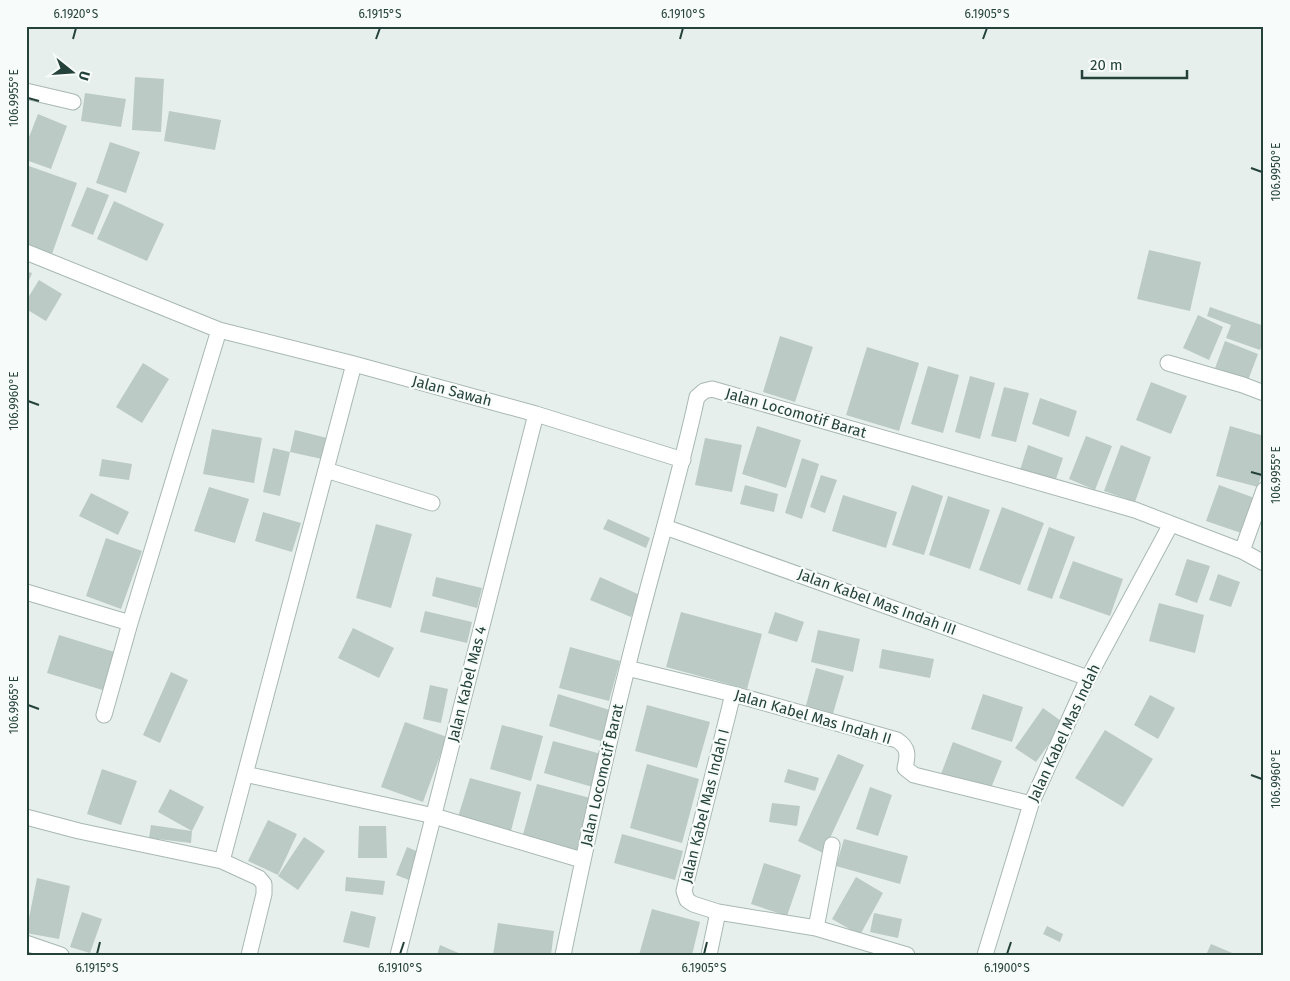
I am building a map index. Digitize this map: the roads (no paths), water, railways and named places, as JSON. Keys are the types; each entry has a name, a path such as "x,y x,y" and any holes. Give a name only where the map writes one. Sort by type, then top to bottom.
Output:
{"street":[{"path":"26,91 73,102"},
{"name":"Jalan Sawah","path":"26,252 219,330 354,364 536,414 683,460"},
{"path":"104,715 219,330"},
{"path":"1168,362 1264,393"},
{"path":"222,861 354,364"},
{"name":"Jalan Locomotif Barat","path":"563,955 582,860 627,668 683,460 697,397 704,391 712,388 1125,508 1242,551 1264,563"},
{"name":"Jalan Kabel Mas 4","path":"398,955 536,414"},
{"path":"326,470 432,503"},
{"path":"1242,551 1264,490"},
{"name":"Jalan Kabel Mas Indah","path":"985,955 1031,804 1088,678 1171,524"},
{"name":"Jalan Kabel Mas Indah III","path":"665,527 1088,678"},
{"path":"26,592 130,623"},
{"name":"Jalan Kabel Mas Indah II","path":"627,668 733,694 898,740 908,752 906,768 914,775 1031,804"},
{"name":"Jalan Kabel Mas Indah I","path":"733,694 684,891 687,900 693,904 718,912 816,928 865,949 907,955"},
{"path":"245,774 434,816 582,860"},
{"path":"26,817 79,831 222,861 259,878 264,884 264,894 249,955"},
{"path":"816,928 832,845"},
{"path":"709,955 718,912"},
{"path":"26,943 61,955"}]}
